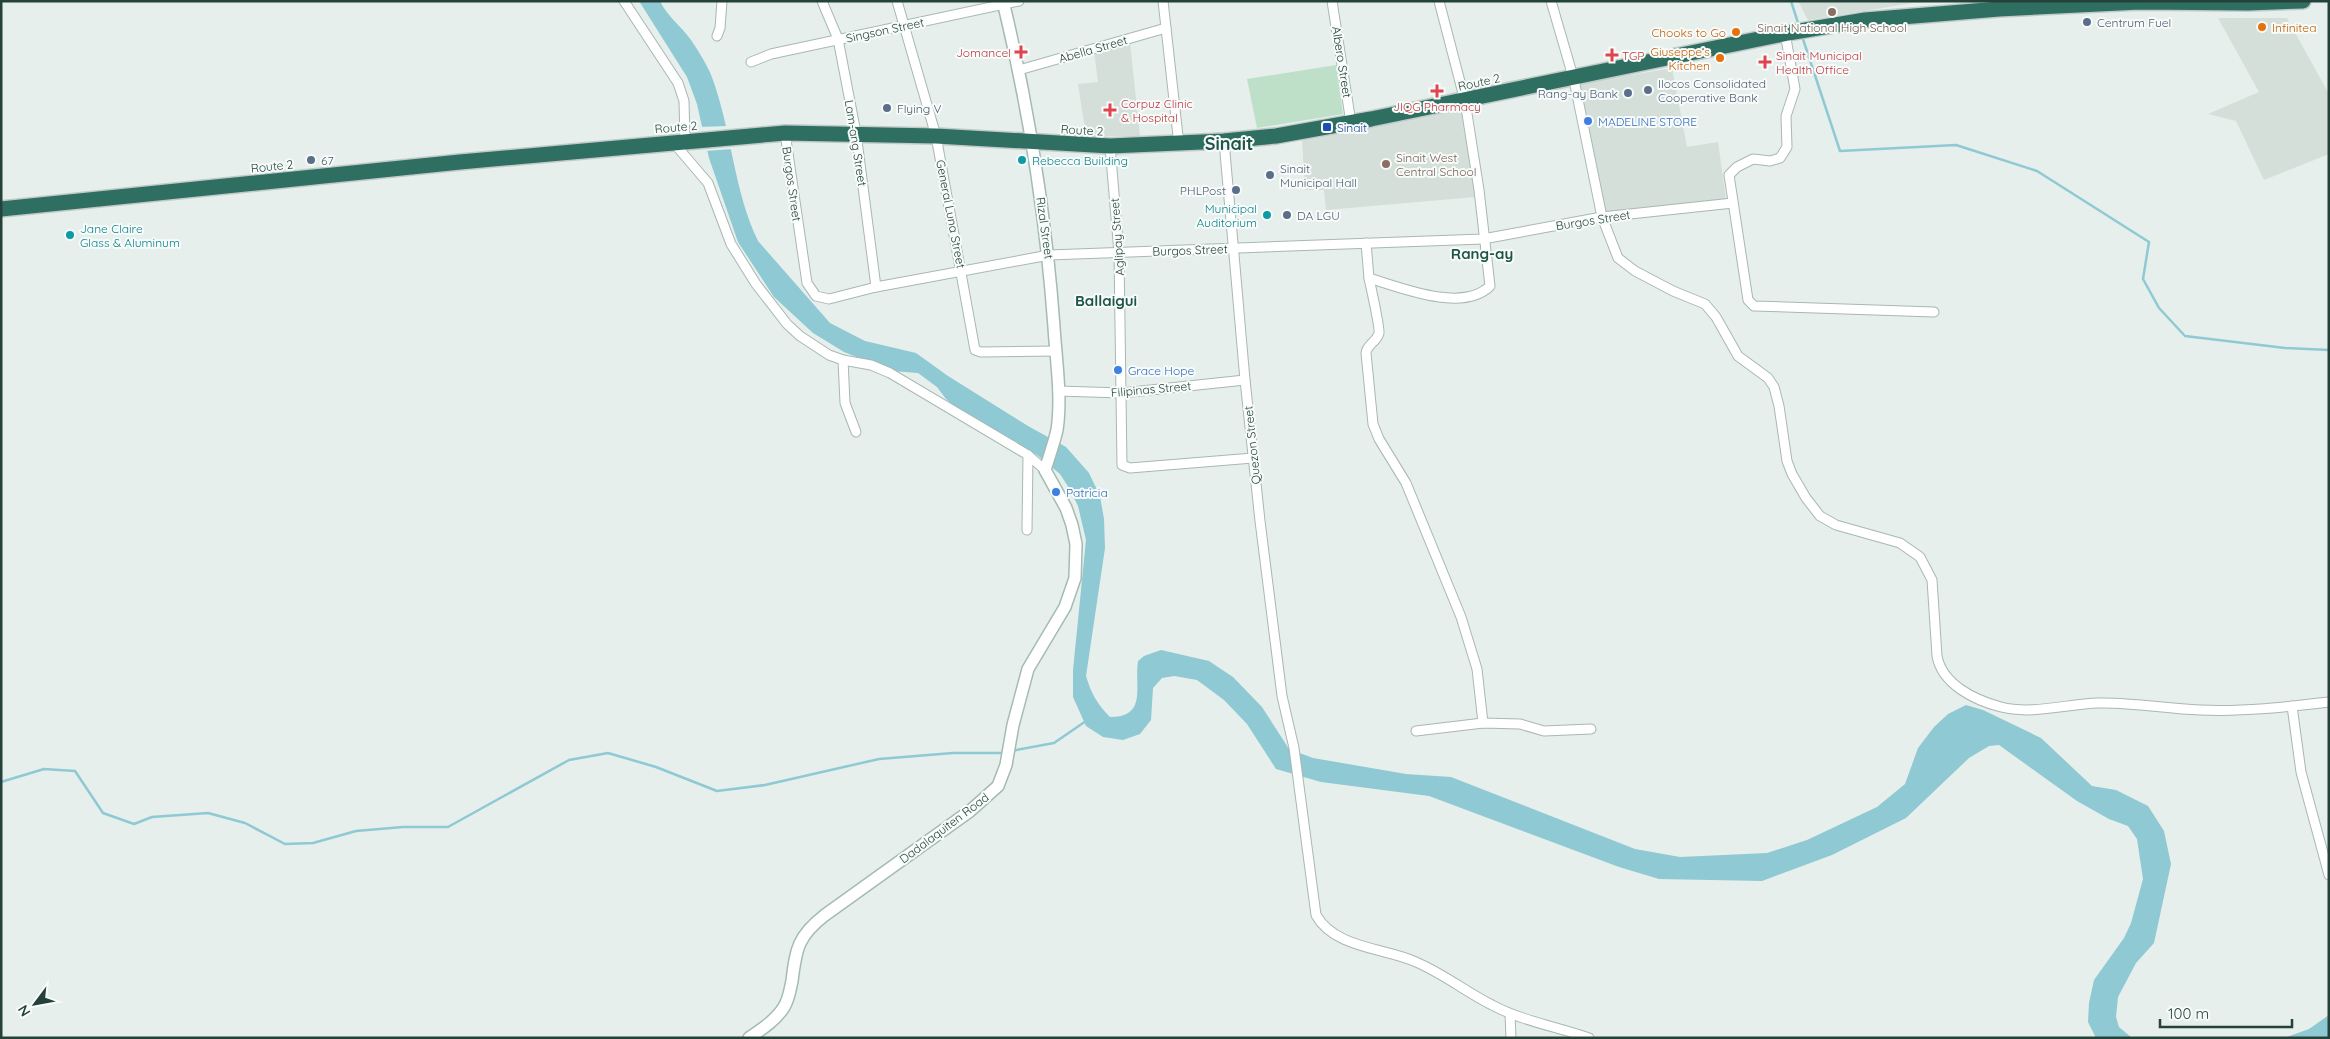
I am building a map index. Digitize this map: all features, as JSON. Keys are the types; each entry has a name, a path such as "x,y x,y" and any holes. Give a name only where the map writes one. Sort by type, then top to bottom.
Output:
{"highway":[{"name":"Route 2","path":"1,209 460,162 785,133 936,136 1110,146 1178,145 1224,141 1276,136 1351,123 1465,101 1787,33 1916,15 2140,2 2248,4 2303,1"}],"street":[{"path":"624,1 678,83 684,101 683,141 708,183 731,244 778,315 800,336 830,355 843,360 872,365 890,373 1028,455 1045,470"},
{"path":"717,36 720,28 722,1"},
{"name":"Lam-ang Street","path":"822,1 838,39 856,133 876,287"},
{"name":"General Luna Street","path":"897,1 936,136 976,352 1056,351"},
{"name":"Singson Street","path":"751,62 771,54 1003,3 1020,1"},
{"path":"1163,1 1178,145"},
{"name":"Albero Street","path":"1332,1 1351,123"},
{"path":"1369,278 1453,300 1483,292 1491,285 1465,101 1439,1"},
{"path":"1551,1 1574,78 1602,217 1620,261 1673,291 1705,304 1716,318 1738,356 1765,375 1771,382 1779,406 1787,461 1798,486 1820,516 1836,525 1900,543 1920,557 1932,580 1937,656 1939,666 1947,680 1973,696 2001,708 2031,710 2096,703 2123,703 2202,710 2292,706 2329,702"},
{"name":"Rizal Street","path":"1003,3 1020,70 1033,142 1049,255 1058,391 1057,429 1045,470"},
{"name":"Abella Street","path":"1020,70 1166,28"},
{"path":"1787,33 1795,89 1786,116 1787,146 1780,158 1770,161 1753,160 1737,167 1729,175 1750,304 1934,312"},
{"name":"Burgos Street","path":"785,133 798,233 808,283 816,296 829,299 876,287 1049,255 1484,239 1602,217 1733,203"},
{"name":"Quezon Street","path":"1224,141 1245,380 1282,696 1294,748 1313,905 1316,915 1325,929 1362,945 1415,961 1440,973 1484,1001 1510,1014 1590,1038"},
{"name":"Aglipay Street","path":"1110,146 1119,253 1122,393 1121,455 1124,467 1254,458"},
{"path":"1366,243 1369,278 1379,328 1377,338 1367,348 1366,352 1373,424 1379,439 1406,483 1462,617 1477,669 1483,723"},
{"path":"843,360 845,403 856,432"},
{"name":"Filipinas Street","path":"1058,391 1122,393 1245,380"},
{"path":"1027,530 1028,455"},
{"name":"Dadalaquiten Road","path":"749,1038 777,1017 786,1005 790,993 796,948 809,929 825,915 970,811 998,786 1006,765 1013,725 1028,669 1065,607 1075,578 1077,559 1072,525 1062,500 1045,470"},
{"path":"2292,706 2301,772 2329,875"},
{"path":"1416,731 1483,723 1520,724 1544,732 1591,729"},
{"path":"1510,1014 1511,1038"}],"shaded area":[{"name":"Sinait National High School","path":"1798,1 1943,1 1913,3 1808,20"},
{"path":"2218,18 2287,18 2329,94 2329,154 2264,180 2236,121 2208,114 2259,92"},
{"name":"Corpuz Clinic & Hospital","path":"1130,42 1140,136 1086,136 1078,84 1098,82 1094,52"},
{"path":"1672,68 1687,147 1718,142 1726,199 1606,213 1579,84"},
{"name":"Sinait West Central School","path":"1461,110 1475,197 1326,210 1324,190 1305,190 1302,139"}],"green space":[{"path":"1336,65 1343,114 1257,128 1247,79"}],"water":[{"path":"639,1 660,1 701,55 712,78 720,103 738,183 758,241 830,323 865,341 916,353 948,376 1028,426 1066,447 1089,473 1100,496 1104,519 1105,548 1086,676 1095,698 1110,717 1122,716 1130,712 1135,706 1138,661 1144,656 1161,650 1209,661 1233,677 1262,707 1289,749 1313,758 1406,774 1451,777 1635,849 1680,857 1767,853 1807,840 1877,807 1905,784 1918,748 1934,727 1948,714 1966,705 1983,710 2041,738 2092,786 2116,790 2148,806 2164,831 2171,864 2154,943 2136,963 2118,997 2116,1017 2119,1027 2132,1038 2096,1038 2088,1022 2089,1003 2094,980 2124,938 2131,923 2143,879 2137,839 2128,826 2109,819 2077,801 1999,745 1989,746 1969,758 1906,818 1832,855 1762,881 1659,879 1619,867 1429,796 1321,782 1276,769 1247,724 1224,700 1197,680 1174,676 1162,678 1153,688 1151,720 1140,734 1123,740 1103,737 1086,726 1073,697 1073,670 1086,540 1078,506 1069,488 1060,474 1037,455 962,413 946,399 937,387 918,373 892,371 844,352 813,333 774,297 738,242 709,158 697,104 687,77"},
{"path":"2329,1015 2329,1038 2284,1038 2309,1029"}],"pier":[{"path":"727,126 733,149 705,151 699,127"}],"waterway":[{"path":"1791,1 1799,26"},
{"path":"1802,36 1840,151 1956,145 2037,171 2149,242 2143,279 2159,308 2185,336 2285,348 2329,350"},
{"path":"1011,751 1054,743 1086,721"},
{"path":"1,782 44,769 75,771 103,813 134,824 152,817 208,813 245,823 285,844 313,843 356,831 403,827 448,827 569,760 608,753 656,767 717,791 765,785 879,759 953,753 1003,753"}],"place":[{"name":"Sinait National High School","path":"1832,12"},
{"name":"Centrum Fuel","path":"2087,22"},
{"name":"Infinitea","path":"2262,27"},
{"name":"Chooks to Go","path":"1736,32"},
{"name":"Jomancel","path":"1021,52"},
{"name":"TGP","path":"1612,55"},
{"name":"Giuseppe’s Kitchen","path":"1720,58"},
{"name":"Sinait Municipal Health Office","path":"1765,62"},
{"name":"Ilocos Consolidated Cooperative Bank","path":"1648,90"},
{"name":"JIQG Pharmacy","path":"1437,91"},
{"name":"Rang-ay Bank","path":"1628,93"},
{"name":"Flying V","path":"887,108"},
{"name":"Corpuz Clinic & Hospital","path":"1110,110"},
{"name":"MADELINE STORE","path":"1588,121"},
{"name":"Sinait","path":"1327,127"},
{"name":"67","path":"311,160"},
{"name":"Rebecca Building","path":"1022,160"},
{"name":"Sinait West Central School","path":"1386,164"},
{"name":"Sinait Municipal Hall","path":"1270,175"},
{"name":"PHLPost","path":"1236,190"},
{"name":"Municipal Auditorium","path":"1267,215"},
{"name":"DA LGU","path":"1287,215"},
{"name":"Jane Claire Glass & Aluminum","path":"70,235"},
{"name":"Grace Hope","path":"1118,370"},
{"name":"Patricia","path":"1056,492"}],"district":[{"name":"Sinait","path":"1229,143"},
{"name":"Rang-ay","path":"1482,253"},
{"name":"Ballaigui","path":"1106,300"}]}
